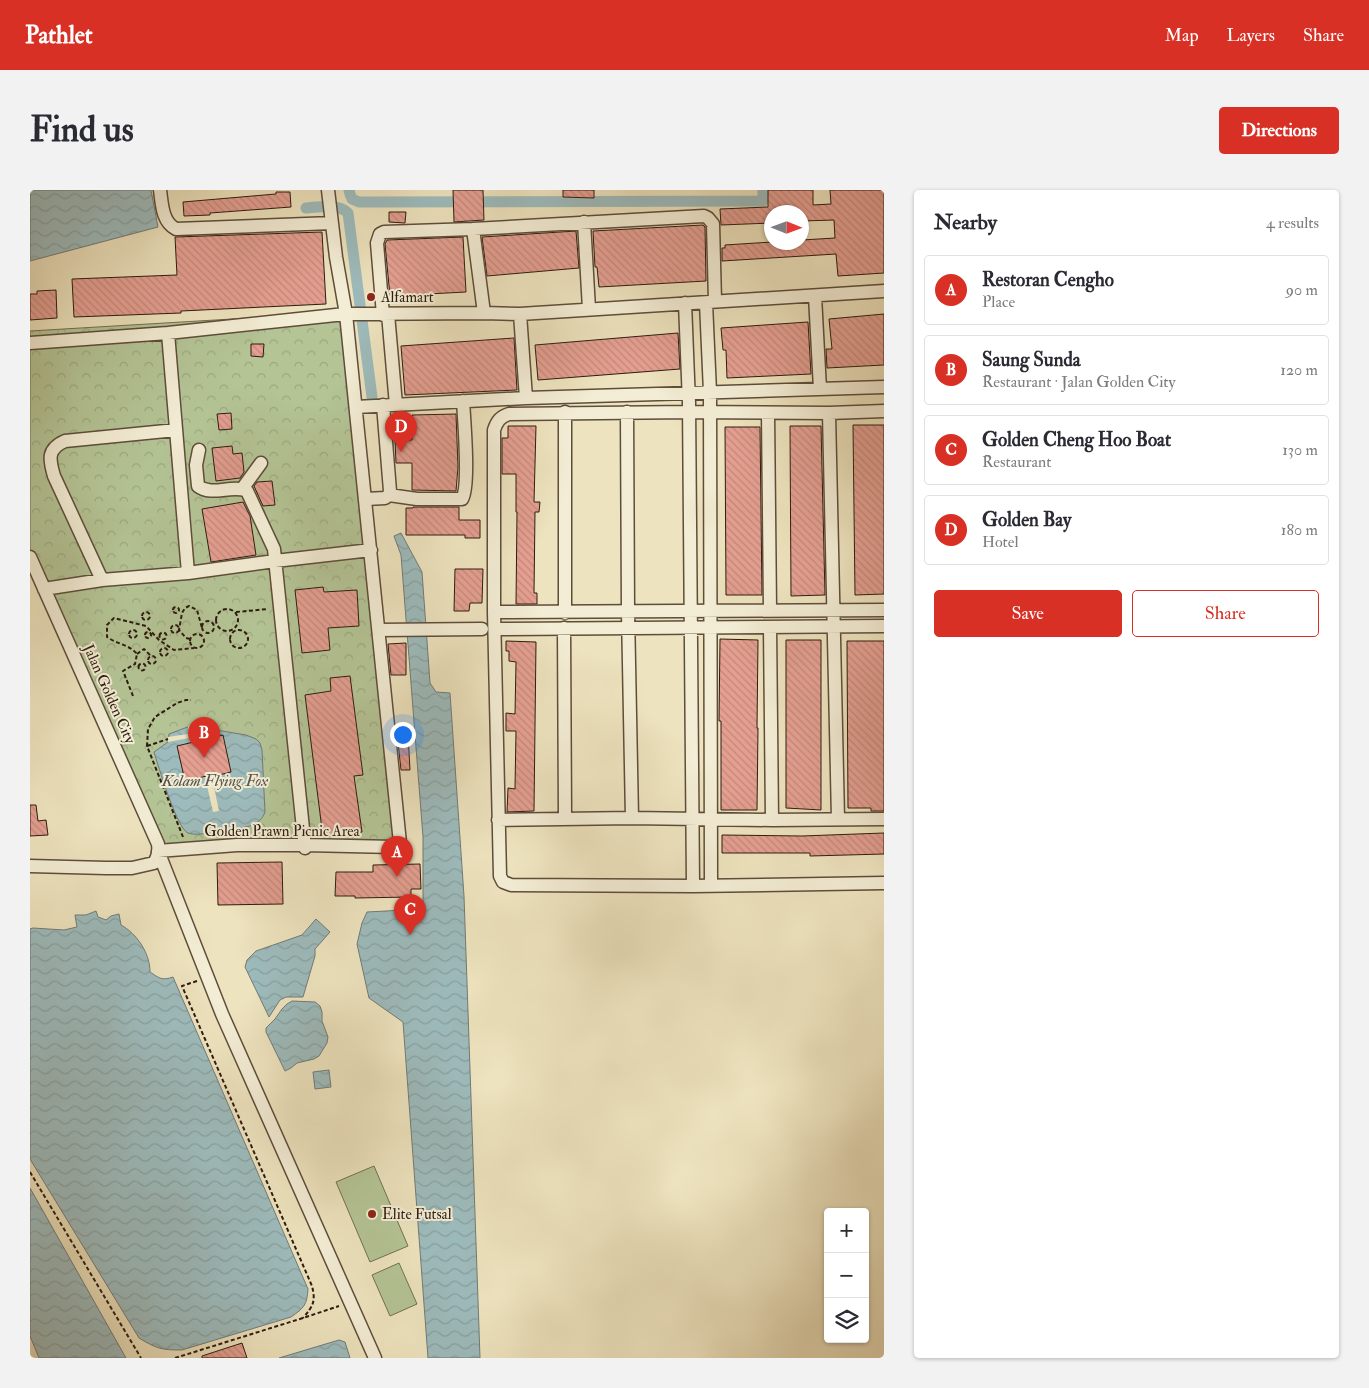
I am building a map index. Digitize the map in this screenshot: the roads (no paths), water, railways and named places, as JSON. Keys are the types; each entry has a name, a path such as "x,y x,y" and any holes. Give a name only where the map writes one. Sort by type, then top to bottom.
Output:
{"street":[{"path":"160,190 166,220 171,227 176,229 332,222"},
{"path":"329,195 336,257 351,314 356,407 379,630 884,626"},
{"path":"389,495 390,405 377,243 380,234 384,232 704,216 708,218 713,224 710,392 711,885"},
{"path":"584,222 589,309"},
{"path":"473,229 484,313"},
{"path":"30,343 168,333 351,314 520,314 884,291"},
{"path":"815,296 820,389"},
{"path":"685,303 689,412 693,886"},
{"path":"520,314 526,398"},
{"path":"168,333 188,573"},
{"path":"356,407 526,398 884,387"},
{"path":"366,499 386,498 389,495 417,500 462,499 464,496 465,461 463,401"},
{"path":"884,411 830,413 565,412 509,414 502,416 497,421 494,430 494,612 488,629 500,876 503,882 511,885 693,886 884,884"},
{"path":"565,412 565,613"},
{"path":"627,412 632,818"},
{"path":"768,412 770,610"},
{"path":"830,413 838,819"},
{"path":"102,580 54,476 50,463 51,453 56,445 65,441 176,430"},
{"path":"198,450 196,465 198,486 208,491 242,489 247,491 274,548 305,846"},
{"path":"242,489 261,463"},
{"path":"689,513 710,512"},
{"path":"44,589 102,580 188,573 371,550"},
{"name":"Jalan Golden City","path":"31,563 158,848 226,1023 375,1358"},
{"path":"494,612 884,610"},
{"path":"770,627 772,820"},
{"path":"564,628 565,819"},
{"name":"Golden Prawn Picnic Area","path":"158,848 237,845 394,847 398,845 400,839 379,630"},
{"path":"691,723 711,723"},
{"path":"498,820 632,818 711,820 884,819"},
{"path":"30,866 132,868 154,863 157,858 158,848"}],"water":[{"path":"30,190 151,190 158,227 30,261"},
{"path":"401,533 422,572 430,683 436,692 450,693 464,896 480,1358 428,1358 403,1022 369,998 357,944 367,912 423,909 423,837 401,555 394,536"},
{"name":"Kolam Flying Fox","path":"193,725 246,735 260,743 265,812 263,817 256,823 204,834 188,833 184,829 168,796 154,752 168,742 169,734"},
{"path":"96,911 98,917 106,920 111,916 119,914 121,925 132,933 145,951 150,972 161,978 173,977 308,1289 304,1306 291,1317 182,1350 169,1350 150,1345 139,1338 30,1159 30,929 64,930 77,927 75,915 86,915"},
{"path":"316,919 330,932 315,949 315,956 303,997 286,997 280,1000 269,1017 245,967 247,960 256,951 302,935"},
{"path":"292,1001 315,1002 320,1006 322,1021 328,1037 327,1043 319,1056 297,1063 285,1071 266,1032 266,1028 282,1009"},
{"path":"329,1070 331,1087 315,1089 313,1072"},
{"path":"30,1188 126,1358 39,1358 30,1336"},
{"path":"339,1340 345,1342 350,1358 279,1358"}],"waterway":[{"path":"349,190 352,199 359,202 763,201"},
{"path":"763,190 763,201 764,190"},
{"path":"306,208 334,207 348,213 372,397"}],"place":[{"name":"Alfamart","path":"371,297"},
{"name":"Golden Bay","path":"401,452"},
{"name":"Saung Sunda","path":"204,758"},
{"name":"Restoran Cengho","path":"397,877"},
{"name":"Golden Cheng Hoo Boat","path":"410,935"},
{"name":"Elite Futsal","path":"372,1214"}]}
